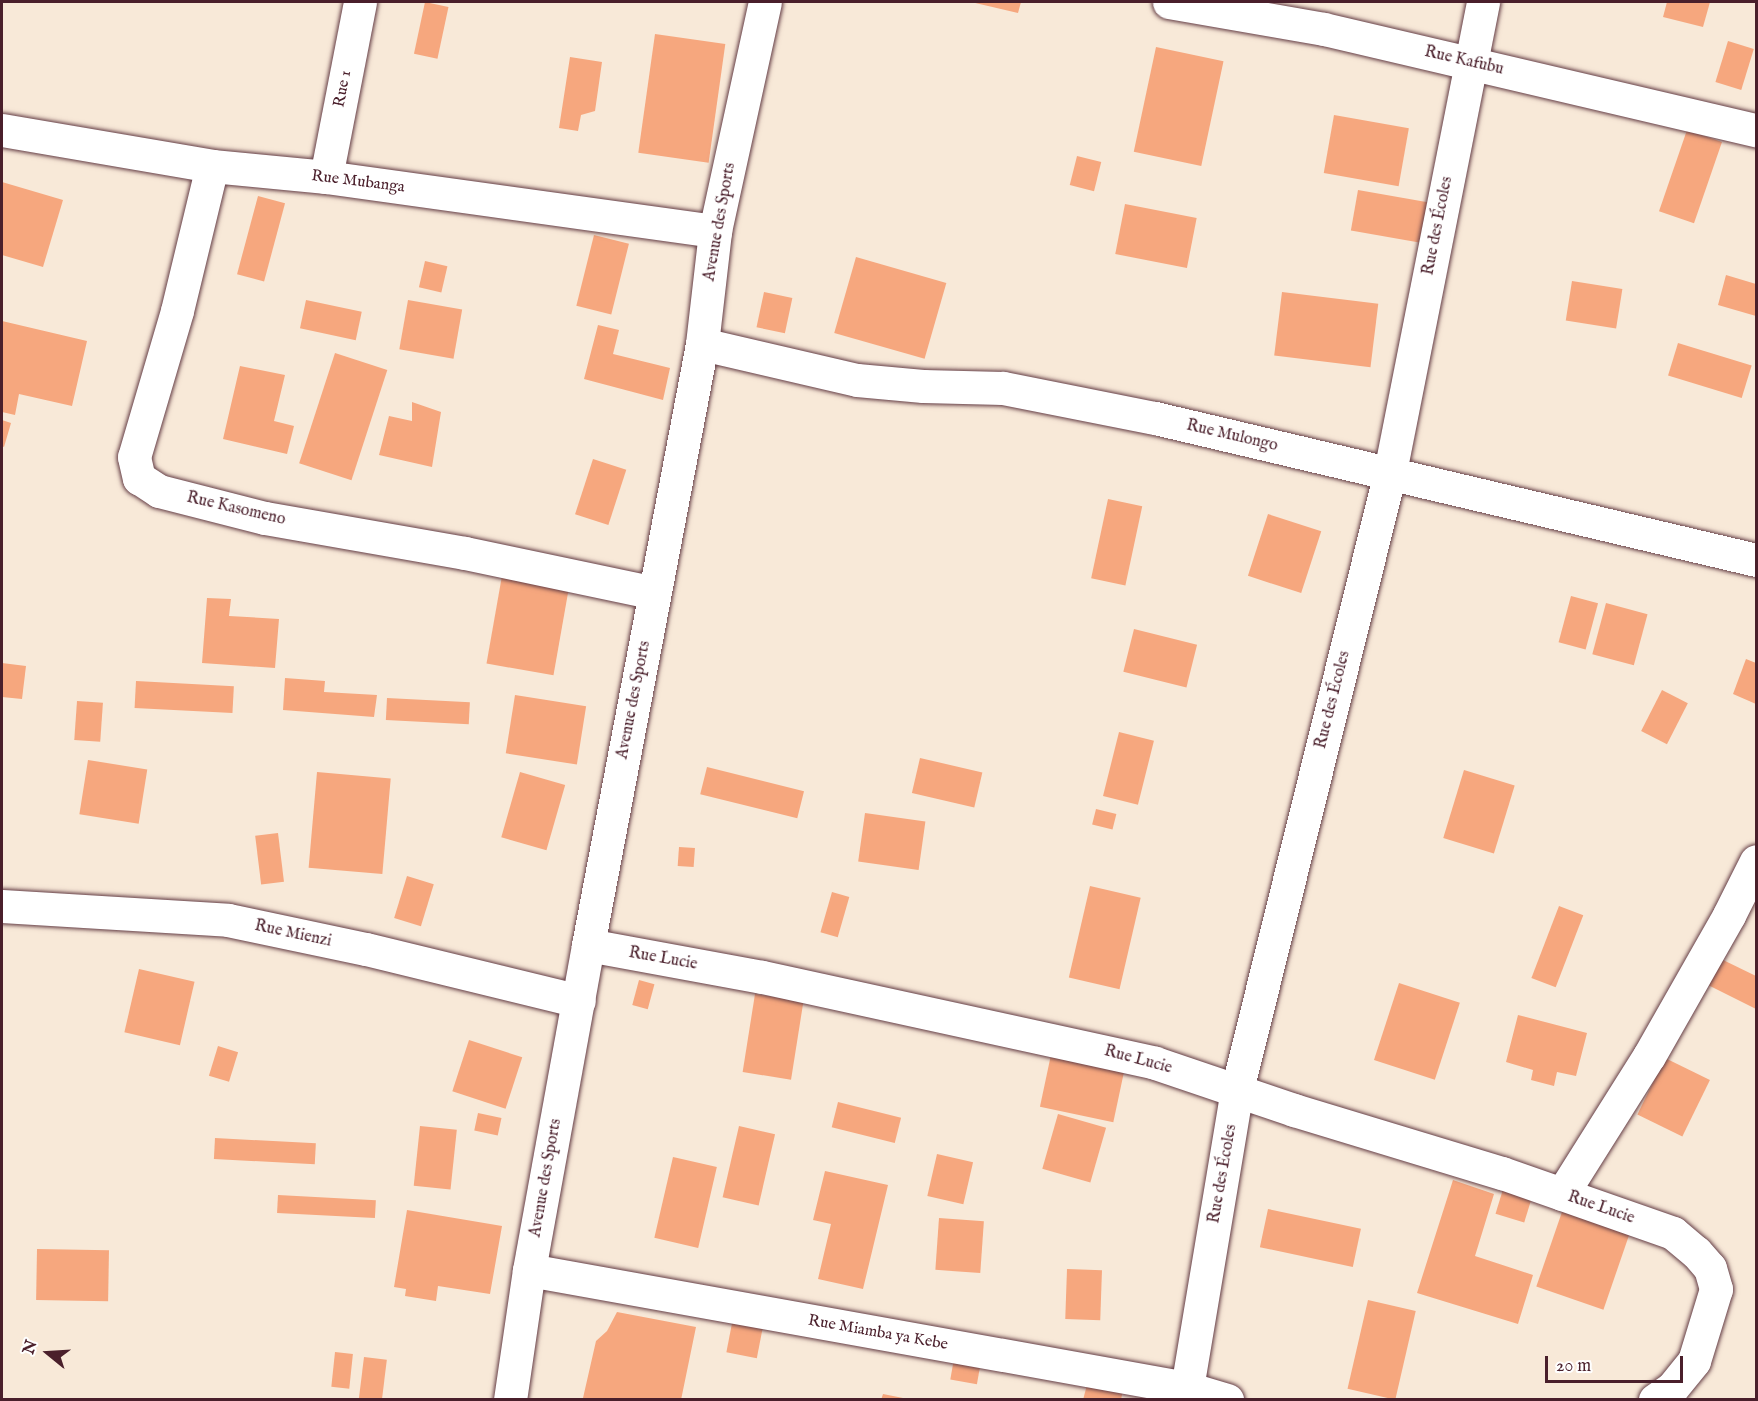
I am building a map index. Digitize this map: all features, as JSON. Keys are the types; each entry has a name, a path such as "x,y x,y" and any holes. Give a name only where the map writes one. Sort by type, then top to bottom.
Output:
{"street":[{"name":"Rue 1","path":"326,177 360,2"},
{"name":"Avenue des Sports","path":"510,1400 530,1270 588,945 702,344 715,231 765,2"},
{"name":"Rue Kafubu","path":"1169,2 1324,29 1470,63 1750,120"},
{"name":"Rue des Écoles","path":"1186,1394 1237,1090 1390,472 1483,2"},
{"name":"Rue Mubanga","path":"2,130 212,166 326,177 715,231"},
{"name":"Rue Kasomeno","path":"212,166 177,311 134,457 139,478 159,491 265,518 465,553 654,594"},
{"name":"Rue Mulongo","path":"702,344 856,380 923,386 1003,388 1155,418 1756,560"},
{"path":"1562,1194 1649,1056 1730,915 1756,861"},
{"name":"Rue Mienzi","path":"2,906 228,920 366,949 579,1001"},
{"name":"Rue Lucie","path":"588,945 762,977 1155,1063 1562,1194 1673,1233 1696,1252 1710,1268 1716,1289 1694,1361 1672,1388 1655,1400"},
{"name":"Rue Miamba ya Kebe","path":"530,1270 1227,1400"}],"building":[{"path":"425,2 448,7 437,59 414,54"},
{"path":"971,2 1021,2 1018,13"},
{"path":"1667,2 1710,2 1703,27 1663,17"},
{"path":"655,34 725,44 709,163 638,153"},
{"path":"1728,41 1754,49 1741,90 1715,82"},
{"path":"1156,47 1223,61 1201,166 1134,152"},
{"path":"570,57 602,62 595,111 581,115 578,131 559,128"},
{"path":"1334,115 1409,128 1399,186 1324,173"},
{"path":"1687,130 1722,142 1694,223 1659,211"},
{"path":"1077,156 1101,162 1094,191 1070,185"},
{"path":"2,182 63,200 43,267 2,255"},
{"path":"1358,190 1435,204 1428,244 1351,230"},
{"path":"258,196 285,203 264,281 237,274"},
{"path":"1125,204 1197,218 1187,268 1115,254"},
{"path":"594,235 629,244 611,315 576,306"},
{"path":"856,257 946,283 925,359 834,333"},
{"path":"425,261 447,266 441,292 419,287"},
{"path":"1726,275 1756,284 1756,316 1718,305"},
{"path":"1572,281 1622,289 1616,328 1566,321"},
{"path":"764,292 792,298 785,333 757,327"},
{"path":"1282,292 1378,304 1370,367 1274,356"},
{"path":"306,300 362,312 356,340 300,328"},
{"path":"408,300 462,310 453,359 399,349"},
{"path":"2,321 87,341 72,406 19,394 15,415 2,412"},
{"path":"598,325 619,330 613,354 670,368 663,400 584,379"},
{"path":"1678,343 1752,366 1742,398 1668,376"},
{"path":"335,353 387,370 351,480 299,463"},
{"path":"240,366 285,375 274,421 294,426 287,454 223,439"},
{"path":"412,402 441,412 432,467 379,455 389,416 412,421"},
{"path":"2,420 11,423 4,447 2,446"},
{"path":"593,459 626,470 608,525 575,514"},
{"path":"1108,499 1142,506 1125,586 1091,578"},
{"path":"1268,514 1321,531 1301,593 1248,576"},
{"path":"503,570 570,582 553,675 487,664"},
{"path":"1571,596 1598,603 1586,650 1559,642"},
{"path":"207,598 231,599 229,616 279,619 275,668 202,663"},
{"path":"1606,603 1648,614 1634,665 1592,654"},
{"path":"1134,629 1197,645 1186,687 1123,672"},
{"path":"1746,659 1756,663 1756,704 1733,694"},
{"path":"2,663 26,666 22,699 2,697"},
{"path":"285,678 325,681 324,692 377,695 374,717 283,710"},
{"path":"136,681 234,686 232,713 135,708"},
{"path":"1662,690 1688,703 1667,744 1641,731"},
{"path":"515,695 586,706 577,765 506,753"},
{"path":"387,698 470,702 469,724 386,720"},
{"path":"77,701 103,703 100,742 74,740"},
{"path":"1119,732 1154,741 1138,805 1103,796"},
{"path":"920,758 982,772 974,807 912,793"},
{"path":"88,760 147,769 139,824 79,814"},
{"path":"707,767 804,791 797,818 700,794"},
{"path":"1464,770 1515,785 1494,853 1443,838"},
{"path":"317,772 391,778 382,874 309,868"},
{"path":"520,772 565,785 546,850 501,837"},
{"path":"1096,809 1116,814 1113,830 1092,825"},
{"path":"865,813 925,821 919,870 858,862"},
{"path":"278,833 284,882 261,884 255,836"},
{"path":"679,847 695,848 694,867 678,866"},
{"path":"407,876 434,884 421,926 394,918"},
{"path":"1090,886 1141,898 1120,989 1069,978"},
{"path":"832,892 849,897 838,937 820,932"},
{"path":"1559,906 1583,915 1556,987 1531,978"},
{"path":"1721,959 1756,976 1756,1009 1708,985"},
{"path":"139,969 195,982 180,1045 124,1032"},
{"path":"639,980 654,984 648,1009 632,1005"},
{"path":"1399,983 1460,1003 1435,1080 1374,1060"},
{"path":"755,994 803,1002 791,1080 743,1072"},
{"path":"1518,1015 1587,1033 1576,1076 1557,1072 1554,1086 1531,1080 1533,1070 1506,1062"},
{"path":"469,1040 522,1057 506,1109 452,1091"},
{"path":"218,1046 238,1052 229,1082 209,1076"},
{"path":"1052,1050 1125,1066 1113,1122 1040,1107"},
{"path":"1665,1058 1710,1080 1682,1137 1637,1115"},
{"path":"838,1102 901,1118 895,1143 832,1127"},
{"path":"478,1113 501,1118 498,1136 474,1131"},
{"path":"1058,1114 1106,1128 1090,1183 1042,1169"},
{"path":"420,1126 457,1130 451,1190 414,1186"},
{"path":"739,1126 775,1134 759,1205 723,1197"},
{"path":"215,1138 316,1143 315,1164 214,1159"},
{"path":"937,1154 973,1162 963,1204 927,1196"},
{"path":"673,1157 717,1167 698,1248 654,1238"},
{"path":"825,1171 888,1185 863,1289 818,1279 831,1224 813,1220"},
{"path":"1453,1180 1494,1194 1475,1256 1533,1275 1518,1324 1417,1293"},
{"path":"1504,1186 1533,1195 1524,1223 1496,1214"},
{"path":"278,1195 376,1200 375,1218 277,1213"},
{"path":"1268,1209 1361,1229 1353,1267 1260,1247"},
{"path":"1563,1209 1630,1232 1603,1310 1536,1287"},
{"path":"407,1210 502,1226 490,1294 438,1286 436,1301 405,1296 406,1289 394,1287"},
{"path":"939,1218 984,1221 980,1273 935,1270"},
{"path":"37,1249 109,1250 108,1301 36,1300"},
{"path":"1067,1269 1102,1270 1100,1320 1065,1319"},
{"path":"1368,1300 1416,1311 1395,1400 1348,1389"},
{"path":"617,1312 696,1327 681,1400 583,1398 596,1341 607,1331"},
{"path":"734,1313 764,1319 757,1358 726,1352"},
{"path":"335,1352 353,1354 349,1389 331,1387"},
{"path":"955,1353 982,1358 977,1384 950,1380"},
{"path":"364,1357 387,1360 382,1400 359,1400"},
{"path":"1088,1381 1123,1389 1121,1400 1083,1400"},
{"path":"883,1394 903,1398 903,1400 881,1400"}]}
